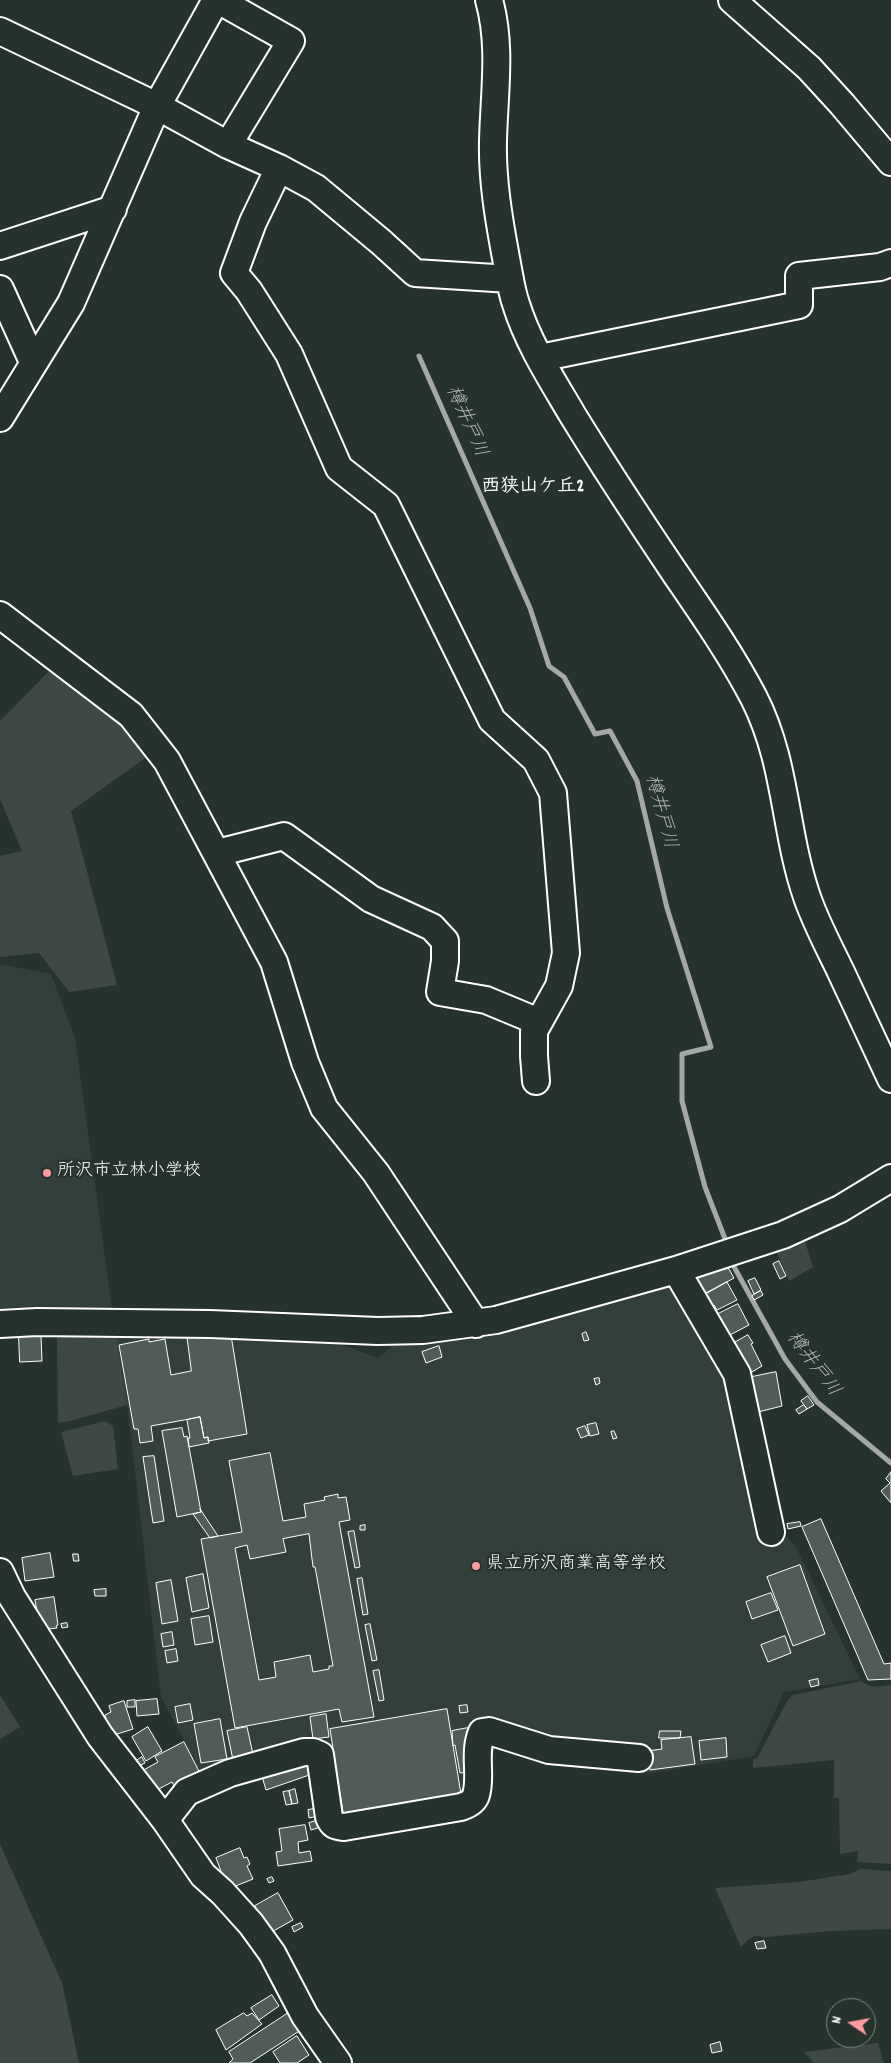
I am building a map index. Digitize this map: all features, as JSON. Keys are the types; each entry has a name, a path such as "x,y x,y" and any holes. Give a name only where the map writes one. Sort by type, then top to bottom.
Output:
{"street":[{"path":"0,418 71,303 157,106 217,0 291,41 228,145"},
{"path":"489,0 494,17 497,52 493,144 495,189 510,279 521,320 540,358 592,447 705,616 753,697 770,732 779,766 796,859 806,896 891,1079"},
{"path":"732,0 809,68 891,162"},
{"path":"0,31 157,106 228,145 279,168 316,188 415,273 510,279"},
{"path":"279,168 253,222 234,273 249,292 289,354 339,468 386,505 492,720 536,760 553,793 566,953 559,986 534,1032 536,1081"},
{"path":"0,246 113,209"},
{"path":"540,358 799,305 799,276 880,267 891,263"},
{"path":"0,289 33,362"},
{"path":"0,615 130,715 167,760 274,962 305,1062 324,1108 376,1173 476,1324"},
{"path":"217,853 284,836 371,899 432,927 445,941 440,992 486,1000 539,1022"},
{"path":"0,1324 37,1322 210,1324 378,1331 423,1330 476,1324 554,1306 676,1270 783,1235 840,1209 891,1178"},
{"path":"676,1270 737,1374 771,1532"},
{"path":"0,1572 12,1597 100,1736 165,1820 204,1875 251,1924 272,1953 305,2016 338,2063"},
{"path":"165,1820 187,1792 230,1773 304,1752 313,1752 320,1755 329,1817 331,1823 344,1827 461,1807 469,1804 476,1796 478,1745 482,1732 489,1731 549,1750 638,1758"}],"shaded area":[{"path":"56,664 155,751 71,811 117,985 69,992 39,953 0,957 0,856 22,851 0,799 0,721"},
{"name":"所沢市立林小学校","path":"0,964 51,974 75,1038 112,1308 0,1311"},
{"path":"803,1235 813,1267 789,1281 774,1246"},
{"name":"県立所沢商業高等学校","path":"668,1280 733,1383 767,1542 787,1537 795,1545 860,1679 784,1692 754,1756 647,1774 642,1751 552,1743 471,1719 470,1790 465,1797 338,1815 325,1739 202,1774 161,1697 130,1427 115,1329 339,1337 341,1344 378,1358 401,1338"},
{"path":"115,1329 127,1405 58,1423 57,1331"},
{"path":"105,1421 113,1426 118,1469 73,1476 61,1432"},
{"path":"862,1681 869,1686 891,1685 891,1864 857,1862 858,1851 840,1854 839,1798 834,1798 834,1760 753,1768 753,1760 758,1757 787,1701 793,1695"},
{"path":"0,1695 20,1727 0,1739"},
{"path":"0,1844 62,1983 79,2063 0,2063"},
{"path":"860,1869 891,1871 891,1929 830,1931 766,1937 755,1936 741,1947 715,1888 799,1882 850,1874"},
{"path":"876,2043 878,2043 884,2063 814,2063 804,2052 837,2048 876,2048"}],"building":[{"path":"779,1261 786,1276 780,1279 773,1264"},
{"path":"725,1262 734,1278 700,1297 695,1288 701,1285 696,1276"},
{"path":"755,1278 761,1290 754,1294 748,1281"},
{"path":"727,1282 737,1300 717,1310 714,1305 709,1307 703,1295"},
{"path":"761,1291 763,1295 754,1300 752,1296"},
{"path":"738,1304 749,1325 728,1336 714,1316"},
{"path":"586,1332 589,1340 584,1341 582,1334"},
{"path":"187,1334 231,1335 247,1434 208,1441 208,1437 204,1438 200,1417 151,1426 153,1441 140,1443 138,1429 134,1429 119,1345 149,1339 149,1342 165,1339 171,1375 191,1371"},
{"path":"748,1335 762,1366 745,1376 729,1346"},
{"path":"19,1336 41,1336 42,1361 20,1362"},
{"path":"439,1346 442,1357 426,1363 422,1352"},
{"path":"776,1372 782,1406 758,1412 747,1378"},
{"path":"599,1378 600,1383 596,1385 594,1379"},
{"path":"808,1396 814,1405 807,1409 801,1401"},
{"path":"804,1405 807,1409 799,1414 796,1410"},
{"path":"200,1417 204,1438 208,1437 209,1443 189,1447 188,1438 190,1438 187,1420"},
{"path":"596,1423 599,1434 590,1436 587,1425"},
{"path":"585,1426 589,1435 581,1438 577,1429"},
{"path":"182,1428 184,1437 187,1436 201,1512 177,1517 162,1431"},
{"path":"614,1431 617,1438 613,1439 611,1432"},
{"path":"270,1453 283,1521 306,1517 304,1504 325,1500 324,1497 338,1494 338,1498 346,1497 350,1520 339,1522 374,1717 342,1722 339,1709 235,1728 201,1539 242,1532 229,1461","holes":["309,1534 313,1567 315,1567 333,1666 329,1666 329,1669 313,1672 310,1655 274,1662 276,1677 259,1680 235,1548 247,1545 250,1559 286,1552 283,1539"]},
{"path":"154,1456 164,1521 153,1523 143,1457"},
{"path":"891,1472 891,1503 881,1491 890,1483 886,1479"},
{"path":"200,1509 218,1536 210,1538 193,1514 201,1512"},
{"path":"821,1519 884,1664 891,1663 891,1679 868,1680 802,1527"},
{"path":"800,1522 801,1526 788,1529 787,1524"},
{"path":"365,1525 365,1530 360,1530 360,1526"},
{"path":"354,1531 360,1567 355,1568 348,1532"},
{"path":"50,1553 54,1577 25,1581 22,1558"},
{"path":"73,1554 78,1554 79,1561 74,1561"},
{"path":"800,1565 825,1634 793,1646 767,1577"},
{"path":"203,1574 209,1608 192,1612 186,1578"},
{"path":"362,1578 368,1614 363,1615 357,1579"},
{"path":"171,1580 178,1621 162,1624 156,1583"},
{"path":"106,1589 106,1596 95,1596 94,1590"},
{"path":"771,1593 778,1610 752,1619 746,1602"},
{"path":"54,1597 57,1628 40,1630 35,1600"},
{"path":"209,1616 213,1642 195,1645 191,1619"},
{"path":"67,1623 68,1627 62,1628 61,1624"},
{"path":"370,1624 377,1660 372,1661 365,1625"},
{"path":"172,1632 174,1645 163,1647 161,1634"},
{"path":"785,1636 791,1653 768,1662 761,1645"},
{"path":"176,1649 178,1661 167,1663 165,1651"},
{"path":"379,1670 384,1700 379,1701 373,1671"},
{"path":"818,1679 819,1685 811,1687 809,1681"},
{"path":"157,1699 159,1714 137,1716 136,1701"},
{"path":"135,1700 135,1707 127,1707 127,1701"},
{"path":"124,1701 133,1729 111,1736 105,1715 111,1712 109,1706"},
{"path":"190,1704 193,1720 178,1723 175,1707"},
{"path":"467,1705 468,1712 460,1713 459,1706"},
{"path":"447,1709 461,1794 343,1813 330,1729"},
{"path":"326,1714 329,1737 313,1739 310,1717"},
{"path":"220,1719 227,1759 201,1763 194,1724"},
{"path":"148,1727 162,1751 146,1761 132,1737"},
{"path":"247,1727 253,1754 233,1760 227,1731"},
{"path":"468,1728 470,1737 468,1772 460,1773 455,1745 453,1746 452,1731"},
{"path":"660,1731 681,1731 680,1738 659,1738"},
{"path":"691,1737 695,1764 650,1770 648,1751 662,1749 661,1740"},
{"path":"726,1738 727,1757 701,1760 699,1741"},
{"path":"184,1742 201,1775 176,1789 172,1782 151,1793 140,1772 158,1762 155,1757"},
{"path":"142,1757 145,1763 139,1766 136,1761"},
{"path":"315,1761 318,1772 266,1790 261,1773"},
{"path":"295,1789 298,1803 292,1804 289,1791"},
{"path":"289,1791 292,1804 286,1805 283,1792"},
{"path":"320,1808 322,1815 309,1818 308,1810"},
{"path":"322,1819 324,1826 311,1830 309,1823"},
{"path":"305,1825 308,1840 298,1842 299,1853 310,1851 312,1861 278,1866 276,1852 282,1851 279,1829"},
{"path":"240,1848 244,1858 247,1857 250,1864 247,1866 253,1879 228,1889 216,1858"},
{"path":"272,1877 274,1881 269,1883 267,1879"},
{"path":"278,1893 293,1920 268,1934 255,1906"},
{"path":"301,1923 303,1927 294,1932 292,1927"},
{"path":"764,1941 766,1948 757,1949 755,1943"},
{"path":"272,1995 279,2006 259,2020 251,2008"},
{"path":"293,2010 304,2028 250,2063 229,2063 233,2059 229,2052"},
{"path":"244,2013 247,2016 252,2013 262,2024 226,2050 216,2030"},
{"path":"297,2036 309,2055 297,2063 280,2063 273,2052"},
{"path":"720,2042 722,2051 712,2053 710,2045"}],"waterway":[{"name":"樽井戸川","path":"419,356 530,608 549,666 564,677 595,734 610,731 637,781 667,908 711,1047 682,1054 682,1101 705,1187 727,1244"},
{"name":"樽井戸川","path":"733,1265 785,1359 817,1402 891,1463"}],"place":[{"name":"所沢市立林小学校","path":"47,1173"},
{"name":"県立所沢商業高等学校","path":"476,1566"}],"district":[{"name":"西狭山ケ丘2","path":"533,488"}]}
